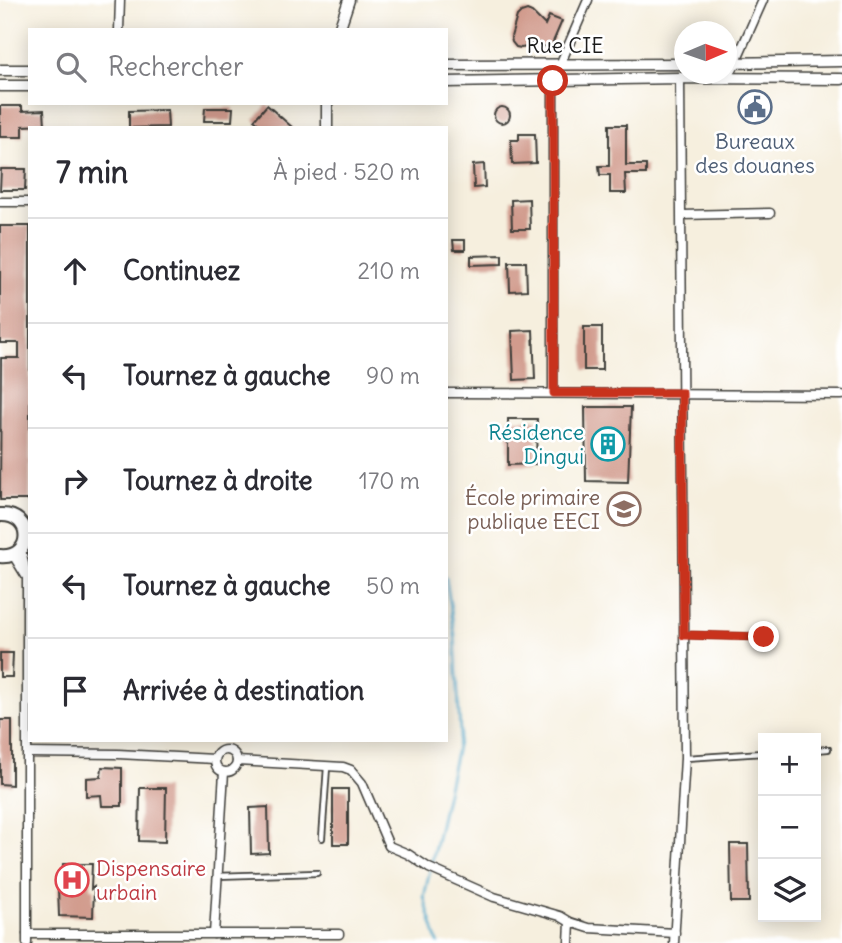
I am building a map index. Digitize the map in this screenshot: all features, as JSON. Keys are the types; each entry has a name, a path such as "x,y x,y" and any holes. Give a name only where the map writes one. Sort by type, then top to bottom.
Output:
{"main road":[{"path":"0,515 24,519 18,546"}],"street":[{"path":"120,0 120,28"},
{"path":"340,28 349,0"},
{"path":"554,393 553,81 588,0"},
{"path":"737,50 763,0"},
{"path":"737,63 842,61"},
{"name":"Rue CIE","path":"448,65 674,64"},
{"path":"0,70 28,70"},
{"name":"Rue CIE","path":"448,82 674,78"},
{"name":"Rue CIE","path":"737,79 842,79"},
{"path":"674,943 685,758 680,84"},
{"path":"0,86 28,86"},
{"path":"327,105 327,126"},
{"path":"0,202 28,202"},
{"path":"682,215 770,213"},
{"path":"448,393 842,395"},
{"path":"18,546 27,578 27,938 339,934"},
{"path":"228,742 228,750"},
{"path":"228,750 234,754 237,761 231,771 224,772 216,766 215,759 219,752 228,750"},
{"path":"28,753 215,759"},
{"path":"237,761 343,767 351,770 358,777 389,846 408,854 429,868 494,897 560,916 589,928 675,933"},
{"path":"214,934 224,772"},
{"path":"569,943 570,922"}],"lane":[{"path":"684,635 764,637"},
{"path":"821,750 828,749"},
{"path":"685,758 758,753"},
{"path":"322,838 327,766"},
{"path":"217,876 317,873"}],"building":[{"path":"527,10 545,25 549,16 562,21 550,49 533,41 527,47 521,48 512,42 517,16"},
{"path":"267,105 291,126 261,126 254,120"},
{"path":"0,106 22,106 22,111 44,110 45,125 23,126 23,137 0,137"},
{"path":"502,107 508,109 508,121 502,123 496,121 494,115 496,109"},
{"path":"205,108 233,108 232,121 204,121"},
{"path":"167,110 168,126 129,126 129,111"},
{"path":"609,125 626,125 626,165 646,165 646,174 625,174 626,193 610,193 610,175 600,175 599,166 609,166"},
{"path":"519,134 535,134 536,163 512,164 511,140 519,140"},
{"path":"484,164 485,187 474,188 473,165"},
{"path":"1,169 26,169 25,190 0,190"},
{"path":"529,199 530,229 512,229 511,200"},
{"path":"0,226 28,226 28,500 0,500 1,358 19,358 19,343 0,343"},
{"path":"453,240 465,240 465,250 454,250"},
{"path":"502,255 502,264 471,265 471,256"},
{"path":"509,262 526,262 527,290 510,291"},
{"path":"584,327 602,327 602,370 584,370"},
{"path":"533,330 535,379 514,380 512,331"},
{"name":"Résidence Dingui","path":"585,407 631,407 628,482 586,481"},
{"path":"508,419 537,419 536,464 508,465"},
{"path":"0,653 13,653 12,677 0,677"},
{"path":"0,720 12,720 12,785 0,784"},
{"path":"102,767 122,768 122,806 102,806 101,795 86,796 86,778 101,777"},
{"path":"140,788 166,788 165,842 139,841"},
{"path":"333,789 348,789 348,844 333,844"},
{"path":"268,807 269,853 251,854 250,808"},
{"path":"730,844 748,844 749,902 731,902"},
{"path":"63,864 92,864 93,917 59,916 58,887 62,887"}],"waterway":[{"path":"438,943 424,897 460,733 455,636 448,591"}],"place":[{"name":"Bureaux des douanes","path":"755,107"},
{"name":"Résidence Dingui","path":"608,444"},
{"name":"École primaire publique EECI","path":"624,509"},
{"name":"Dispensaire urbain","path":"72,880"}],"route":[{"path":"553,81 554,393 682,393 684,635 764,637"}]}
